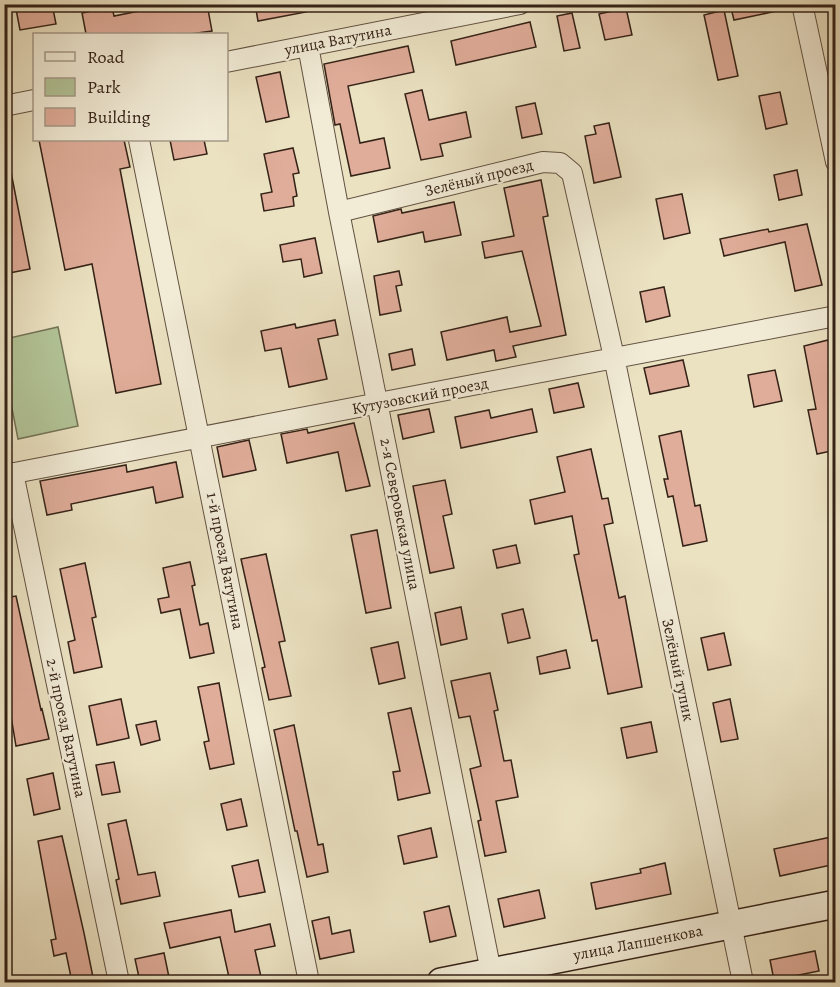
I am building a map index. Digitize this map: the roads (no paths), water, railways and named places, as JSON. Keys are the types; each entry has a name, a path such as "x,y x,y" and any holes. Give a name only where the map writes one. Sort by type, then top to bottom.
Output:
{"street":[{"name":"улица Ватутина","path":"228,62 520,4"},
{"path":"802,4 836,162"},
{"name":"2-я Северовская улица","path":"308,46 492,977"},
{"path":"4,106 33,100"},
{"name":"1-й проезд Ватутина","path":"140,141 309,982"},
{"name":"Зелёный проезд","path":"339,212 543,162 560,163 572,173 614,357"},
{"name":"Кутузовский проезд","path":"9,474 836,316"},
{"name":"Зелёный тупик","path":"614,357 743,982"},
{"name":"2-й проезд Ватутина","path":"9,474 118,982"},
{"name":"улица Лапшенкова","path":"441,982 492,977 730,924 836,904"}]}
